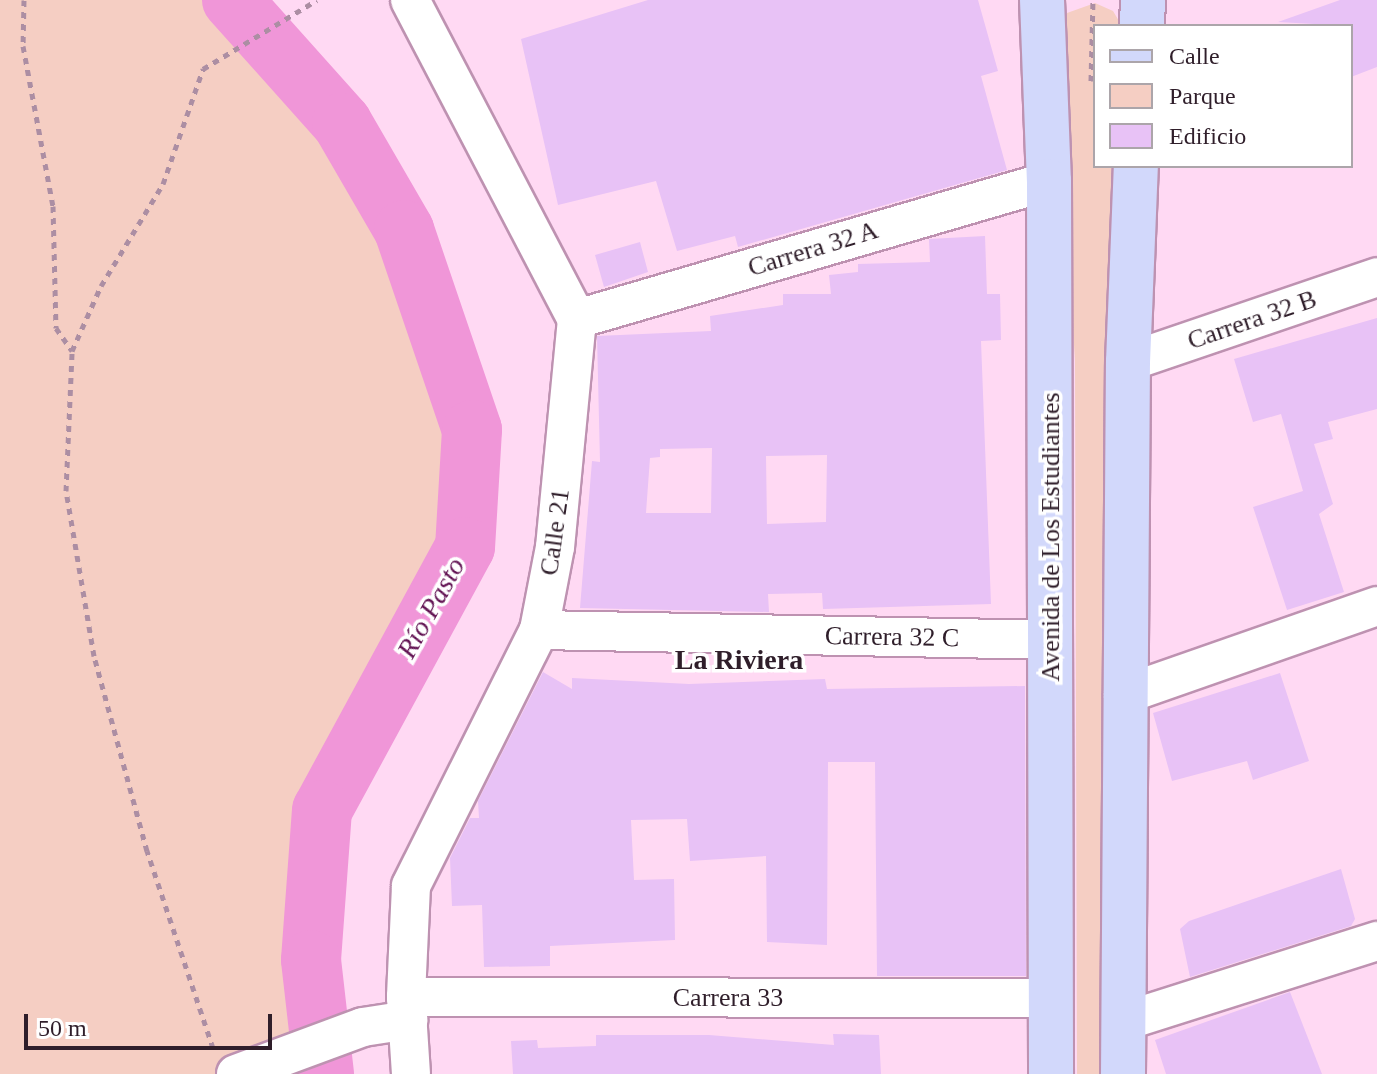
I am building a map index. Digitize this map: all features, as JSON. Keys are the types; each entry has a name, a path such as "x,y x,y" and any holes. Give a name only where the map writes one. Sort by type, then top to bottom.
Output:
{"main road":[{"name":"Avenida de Los Estudiantes","path":"1048,6 1053,640 1051,1074"},
{"path":"1123,1074 1123,695 1128,362 1136,168"}],"street":[{"path":"410,0 577,319"},
{"name":"Carrera 32 A","path":"577,319 1049,181"},
{"name":"Carrera 32 B","path":"1128,362 1377,277"},
{"name":"Calle 21","path":"411,1074 407,1009 411,886 539,630 555,547 577,319"},
{"path":"1123,695 1377,606"},
{"name":"Carrera 32 C","path":"539,630 1053,640"},
{"path":"1122,1022 1377,941"},
{"name":"Carrera 33","path":"227,1068 281,1055 407,1009 1049,998"}],"path":[{"path":"24,0 23,46 53,206 56,328 72,351"},
{"path":"227,1068 147,851 94,656 66,491 72,351 101,286 163,184 203,69 317,0"},
{"path":"1091,81 1093,0"}],"green space":[{"path":"0,0 232,0 342,123 404,230 472,430 465,547 322,810 311,960 324,1074 0,1074"},
{"path":"1095,3 1113,11 1121,24 1093,24 1093,168 1118,168 1109,1074 1077,1074 1075,361 1056,45 1067,13"}],"building":[{"path":"648,0 978,0 998,71 981,76 1007,170 738,247 735,236 677,251 656,181 558,205 521,39"},
{"path":"1340,0 1377,0 1377,67 1353,76 1353,24 1278,22"},
{"path":"985,236 987,294 1000,294 1001,340 981,341 991,604 823,609 822,593 768,594 769,612 580,608 592,461 600,462 597,336 711,331 710,316 783,305 783,294 831,294 829,275 858,272 858,264 930,262 929,239","holes":["712,448 711,513 646,513 650,458 660,457 660,449","827,455 826,522 767,524 766,456"]},
{"path":"640,242 648,272 604,287 595,255"},
{"path":"1377,318 1377,409 1328,422 1333,439 1314,444 1333,504 1319,514 1344,592 1287,610 1253,507 1303,491 1281,414 1253,422 1234,359"},
{"path":"543,672 572,689 572,678 689,684 825,679 827,689 1025,686 1026,976 877,976 875,762 828,762 827,945 767,942 766,856 690,861 687,819 631,820 634,880 674,879 675,940 550,946 550,966 484,967 482,905 452,906 450,858 470,818 479,818 478,801"},
{"path":"1280,673 1309,761 1253,780 1247,761 1172,781 1153,713"},
{"path":"1341,869 1355,919 1351,926 1190,977 1180,929 1189,921"},
{"path":"1290,992 1322,1074 1166,1074 1155,1040"},
{"path":"833,1034 879,1035 881,1074 513,1074 511,1041 537,1040 538,1048 596,1046 596,1035 709,1035 834,1045"}],"waterway":[{"name":"Río Pasto","path":"232,0 342,123 404,230 472,430 465,547 322,810 311,960 324,1074"}],"district":[{"name":"La Riviera","path":"739,660"}]}
